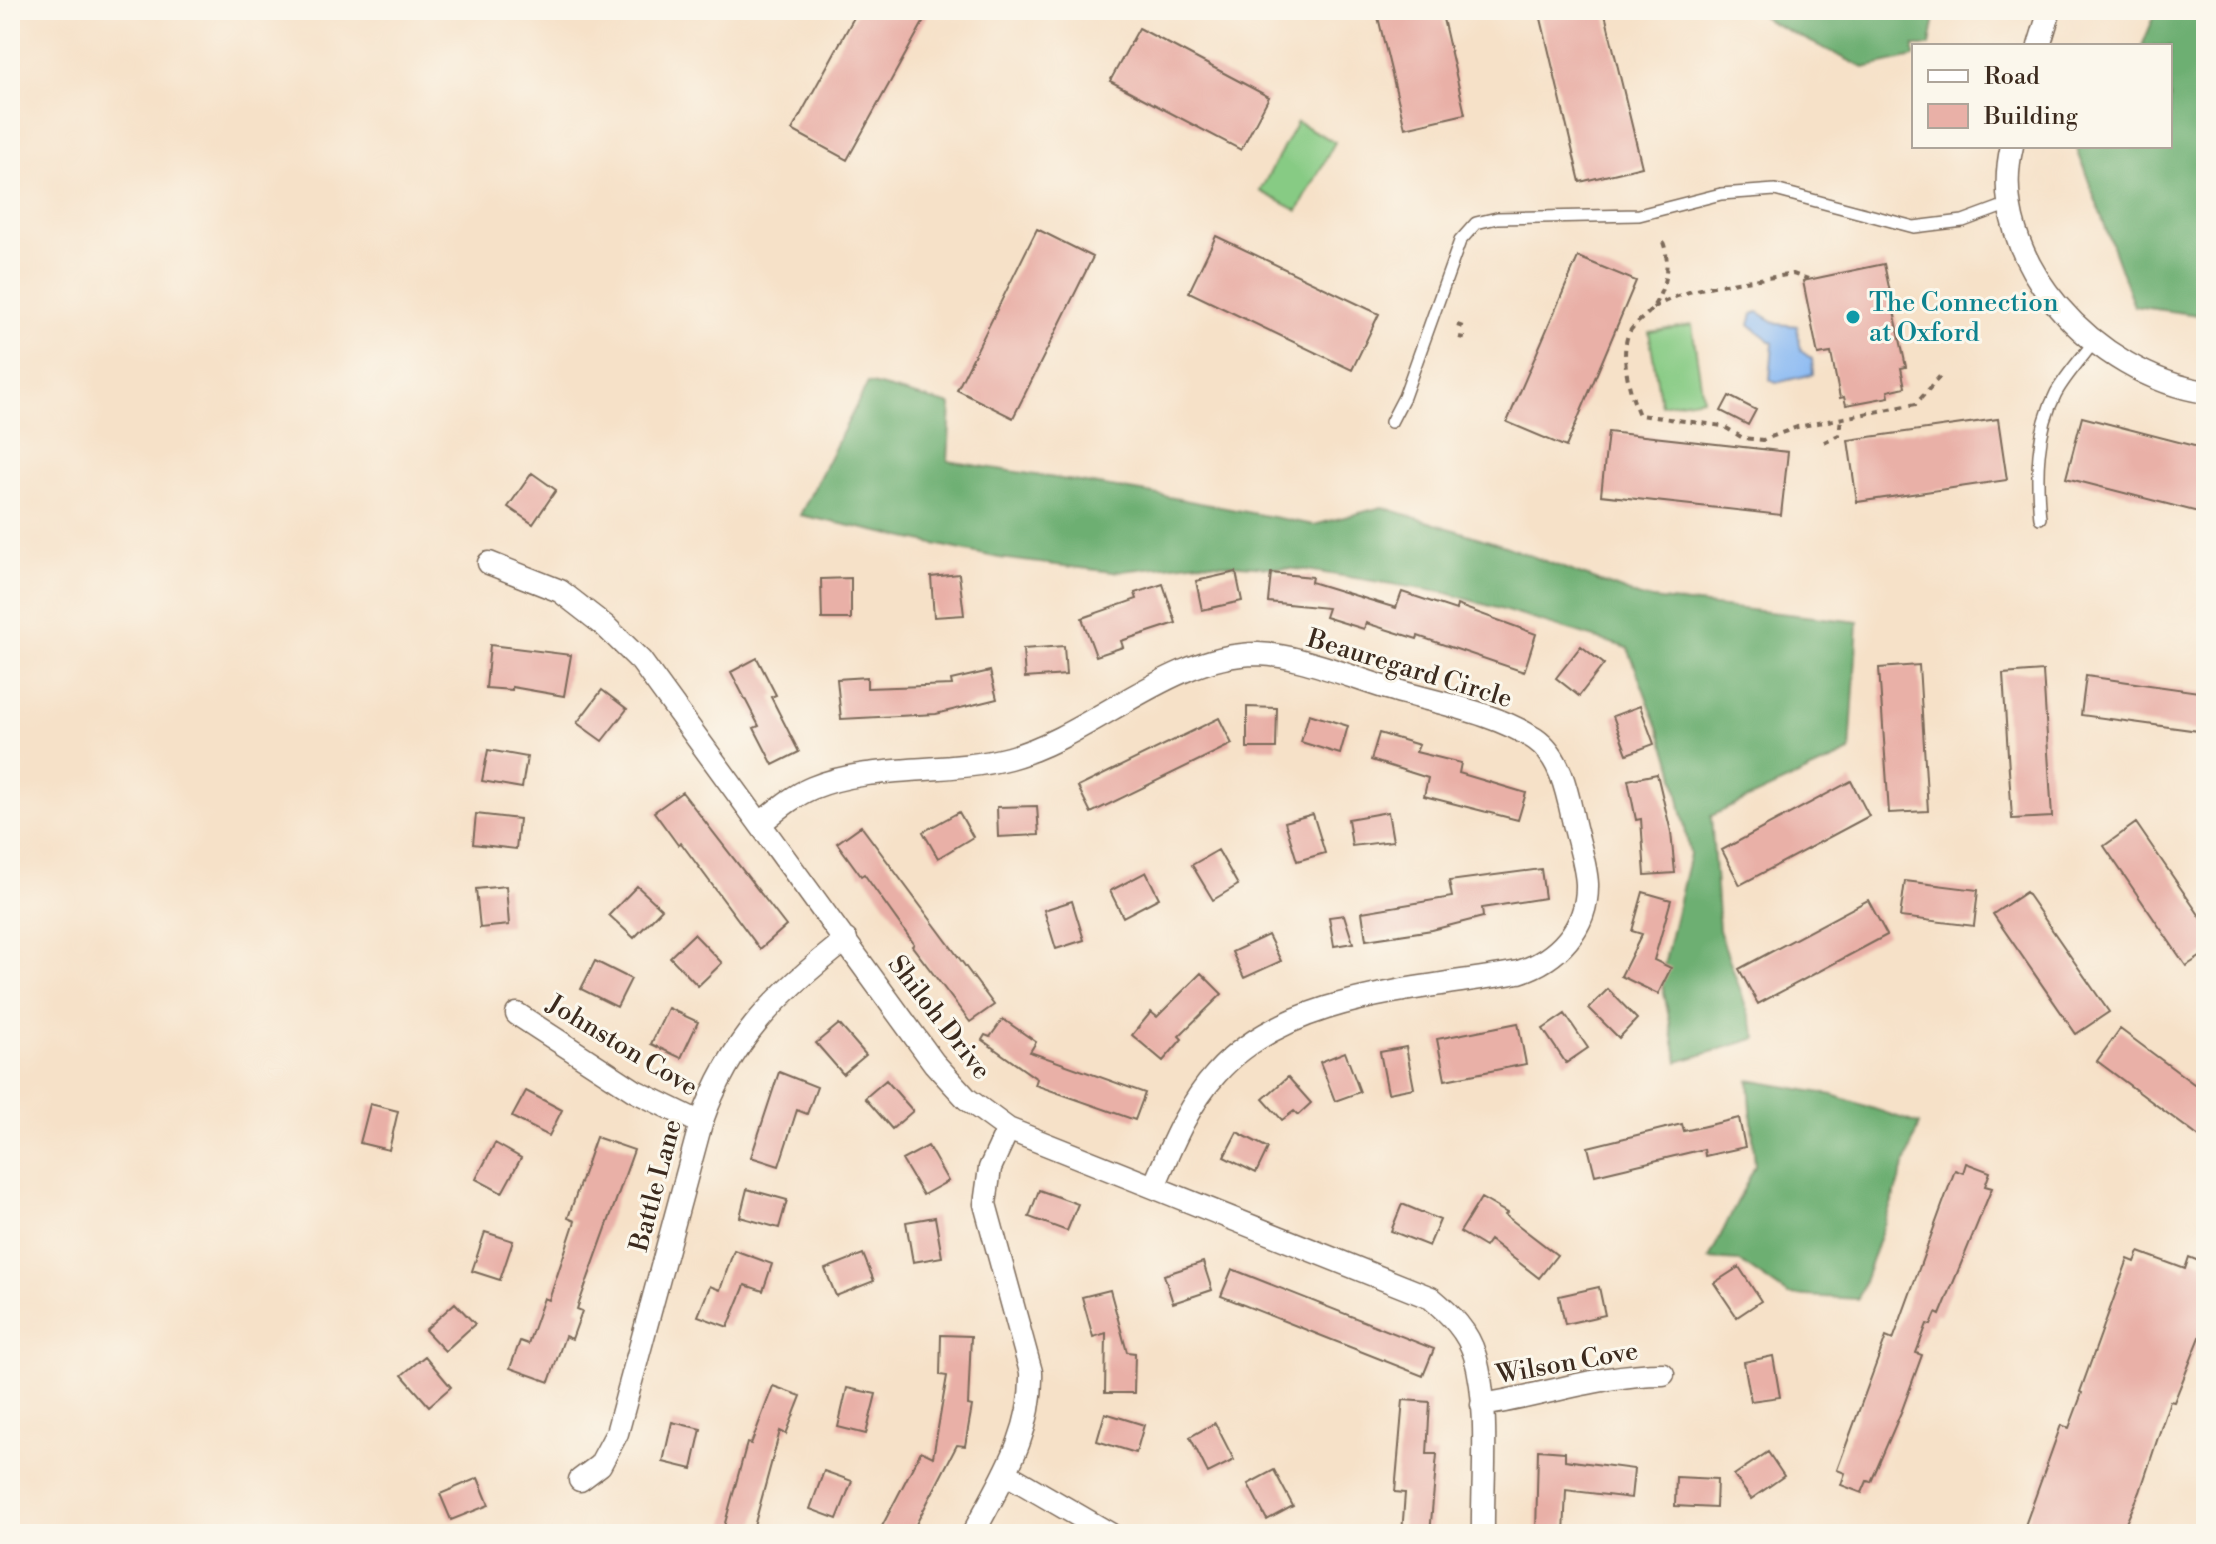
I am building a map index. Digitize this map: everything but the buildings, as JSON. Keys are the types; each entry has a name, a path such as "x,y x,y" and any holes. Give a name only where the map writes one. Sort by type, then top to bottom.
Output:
{"street":[{"path":"2040,44 2050,10"},
{"path":"2011,148 2007,163 2009,204 2030,269 2094,342 2122,361 2163,380 2206,392"},
{"name":"Shiloh Drive","path":"489,563 560,591 605,626 641,661 762,822 934,1063 967,1099 1008,1129 1431,1298 1463,1330 1475,1355 1482,1405 1483,1534"},
{"name":"Beauregard Circle","path":"762,822 811,789 842,779 1008,759 1047,744 1195,667 1238,656 1260,654 1297,661 1502,722 1537,741 1557,764 1587,885 1578,924 1565,946 1545,964 1519,972 1322,1007 1266,1031 1217,1073 1180,1127 1154,1186"},
{"name":"Battle Lane","path":"580,1480 600,1465 617,1433 701,1123 715,1083 739,1042 770,1004 846,940"},
{"name":"Johnston Cove","path":"517,1014 622,1083 701,1123"},
{"path":"973,1534 1026,1427 1032,1400 1031,1372 985,1204 990,1168 1008,1129"},
{"name":"Wilson Cove","path":"1482,1405 1528,1399 1623,1374 1663,1374"},
{"path":"1005,1473 1110,1534"}],"lane":[{"path":"1391,422 1404,397 1460,241 1476,223 1497,218 1639,215 1721,194 1775,190 1914,227 1952,223 2009,204"},
{"path":"2040,518 2037,491 2040,442 2047,414 2057,392 2094,342"}],"path":[{"path":"1653,308 1667,274 1667,252 1663,242"},
{"path":"1808,279 1793,274 1690,291 1671,297 1653,308 1628,335 1626,361 1639,415 1723,426 1753,440 1841,418 1916,404 1942,374"},
{"path":"1459,337 1468,339"},
{"path":"1824,442 1839,435 1841,418"}],"green space":[{"path":"1756,10 1936,10 1930,44 1912,44 1912,57 1864,68 1768,21"},
{"path":"2157,10 2206,10 2206,316 2134,306 2077,148 2172,148 2172,44 2143,44"},
{"path":"1297,122 1335,142 1298,211 1260,191"},
{"path":"1692,325 1703,398 1661,405 1649,332"},
{"path":"868,383 951,405 948,461 1148,493 1314,525 1382,507 1505,546 1643,598 1858,622 1850,752 1711,816 1719,930 1757,1038 1678,1062 1661,978 1690,854 1673,767 1628,648 1447,593 1306,570 1200,562 1113,572 999,558 800,515"},
{"path":"1749,1080 1833,1095 1919,1124 1858,1299 1788,1295 1739,1261 1709,1259 1755,1166"}],"water":[{"path":"1758,312 1778,324 1797,326 1801,351 1812,359 1813,374 1776,383 1770,380 1773,343 1750,325 1753,314"}],"place":[{"name":"The Connection at Oxford","path":"1853,317"}]}
